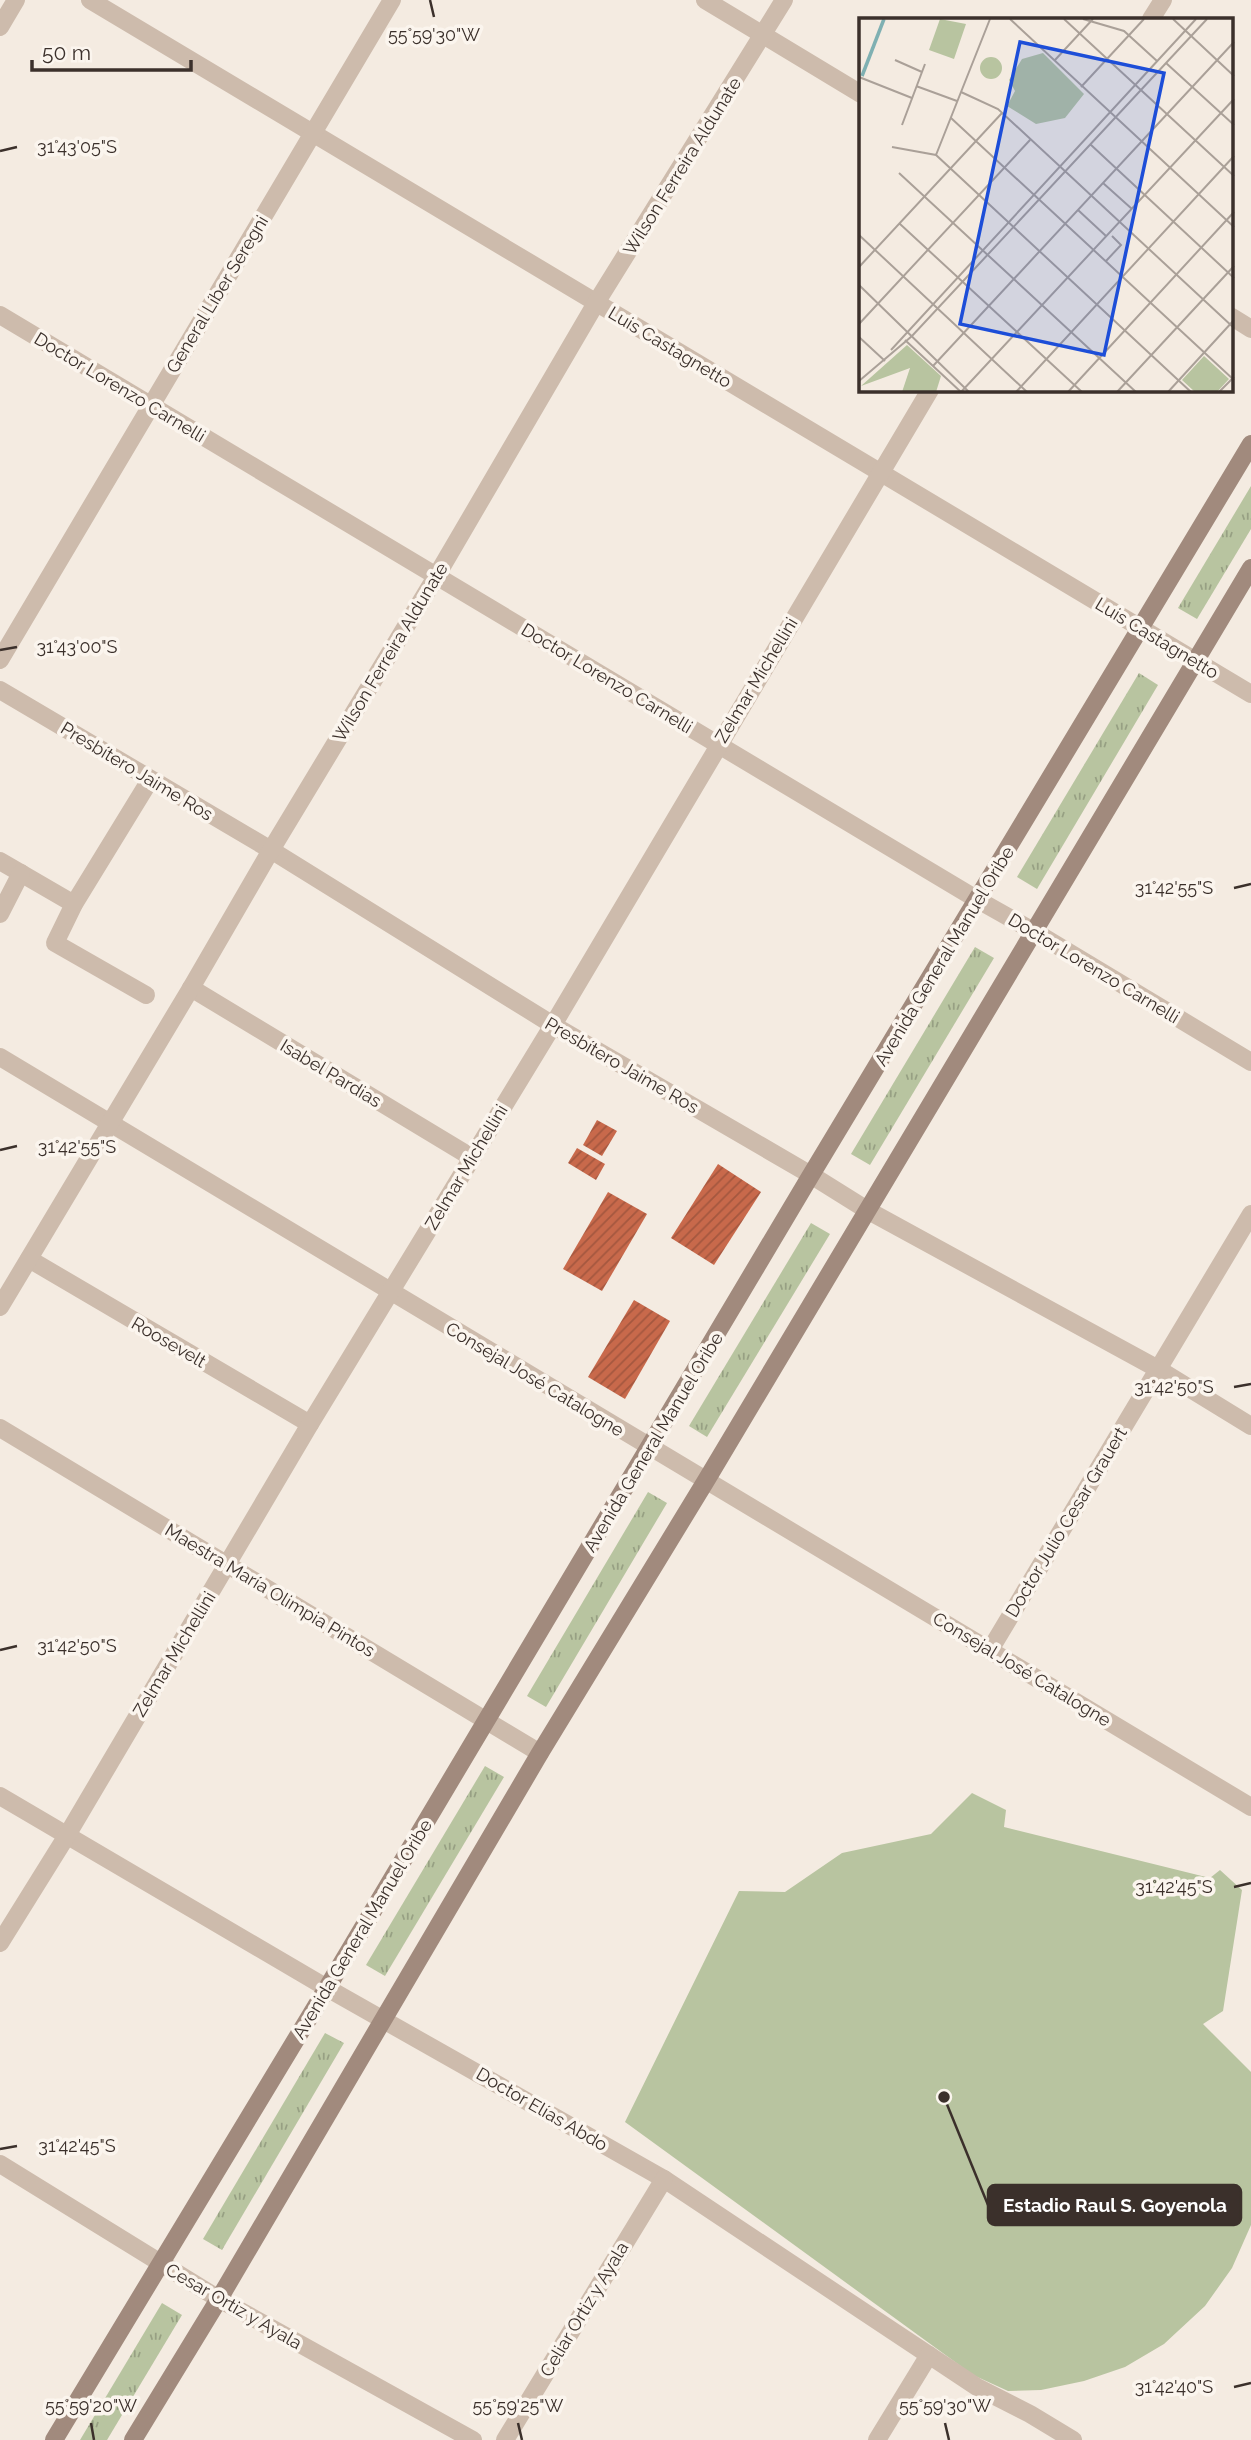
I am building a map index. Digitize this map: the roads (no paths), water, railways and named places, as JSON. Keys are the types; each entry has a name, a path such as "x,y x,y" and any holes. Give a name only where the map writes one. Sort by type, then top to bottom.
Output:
{"main road":[{"name":"Avenida General Manuel Oribe","path":"54,2440 1251,444"},
{"path":"133,2440 219,2299 540,1753 707,1479 1251,568"}],"street":[{"path":"0,27 16,0"},
{"name":"Luis Castagnetto","path":"90,0 1251,694"},
{"name":"General Líber Seregni","path":"0,660 392,0"},
{"path":"705,0 859,93"},
{"name":"Wilson Ferreira Aldunate","path":"0,1307 437,575 596,303 784,0"},
{"path":"1152,18 1163,0"},
{"name":"Doctor Lorenzo Carnelli","path":"0,315 1251,1062"},
{"path":"1234,318 1251,329"},
{"name":"Zelmar Michellini","path":"0,1943 66,1837 310,1424 552,1025 929,392"},
{"name":"Presbítero Jaime Ros","path":"0,690 271,850 552,1025 867,1210 1158,1369 1251,1426"},
{"path":"146,995 55,943 74,904 150,780"},
{"path":"0,861 74,904"},
{"path":"0,914 21,873"},
{"name":"Isabel Pardias","path":"191,988 471,1157"},
{"name":"Consejal José Catalogne","path":"0,1057 1251,1807"},
{"name":"Doctor Julio Cesar Grauert","path":"990,1650 1251,1214"},
{"name":"Roosevelt","path":"29,1259 310,1424"},
{"name":"Maestra María Olimpia Pintos","path":"0,1428 540,1753"},
{"name":"Doctor Elías Abdo","path":"0,1796 327,1988 664,2179 976,2387 1030,2414 1073,2440"},
{"name":"Cesar Ortiz y Ayala","path":"0,2164 219,2299 473,2440"},
{"name":"Celiar Ortiz y Ayala","path":"505,2440 664,2179"},
{"path":"877,2440 929,2355"}],"place":[{"name":"Estadio Raul S. Goyenola","path":"944,2097"}]}
